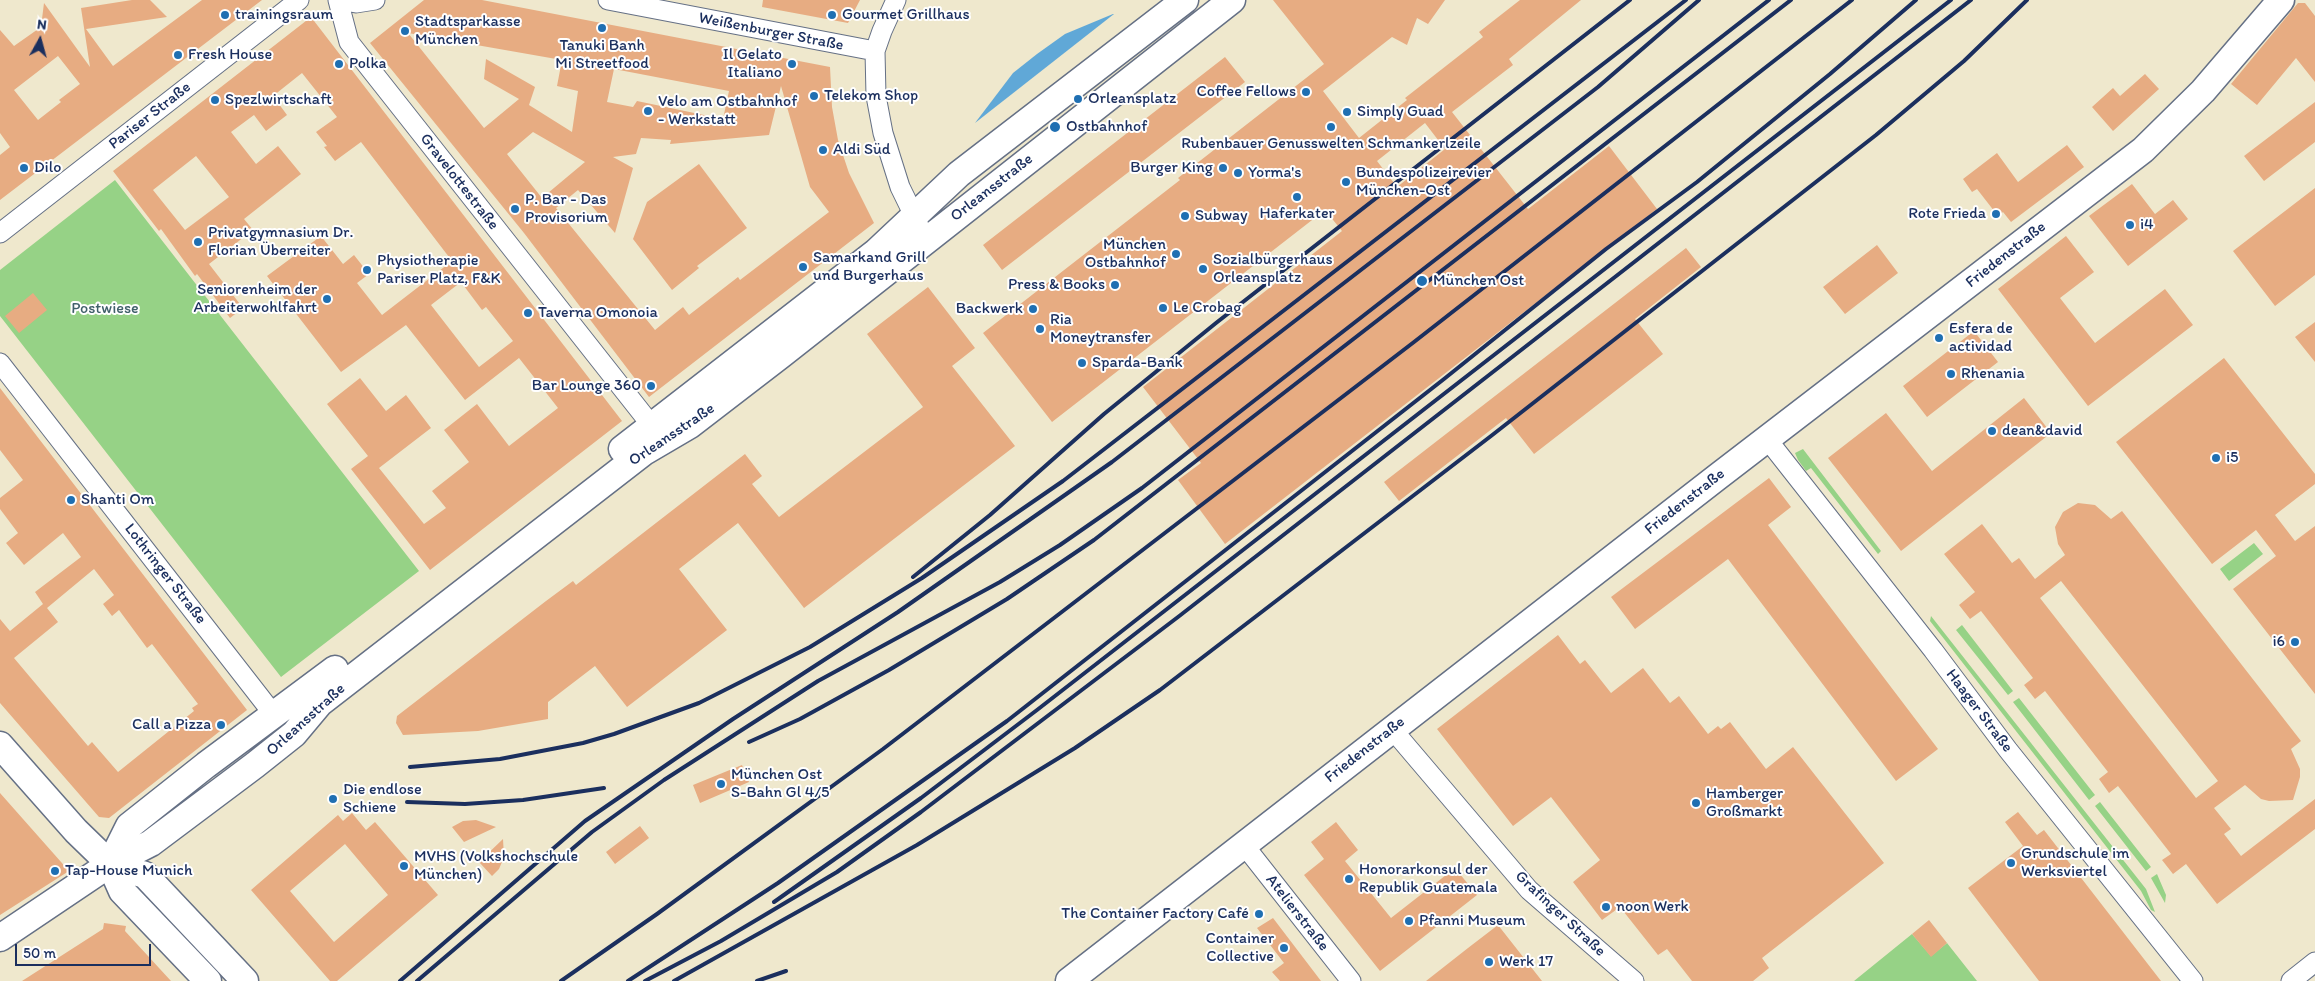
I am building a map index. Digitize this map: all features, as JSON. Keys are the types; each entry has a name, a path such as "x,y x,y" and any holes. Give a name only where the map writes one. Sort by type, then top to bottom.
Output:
{"main road":[{"name":"Orleansstraße","path":"110,864 129,826 206,765 463,573 659,432 876,252 959,174 1185,0"},
{"name":"Orleansstraße","path":"0,938 110,864 151,842 255,765 294,734 320,703 644,452 659,432 690,425 1232,0"},
{"name":"Friedenstraße","path":"1069,981 1392,729 2143,150 2203,91 2281,0"},
{"path":"0,746 76,831 110,864 122,891 208,981"},
{"path":"110,864 145,875 245,981"}],"street":[{"name":"Pariser Straße","path":"0,233 299,0"},
{"path":"339,0 356,3 375,0"},
{"name":"Gravelottestraße","path":"339,0 349,42 659,432"},
{"name":"Weißenburger Straße","path":"608,0 875,52"},
{"path":"896,0 875,52 876,96 883,133 900,187 915,214 924,241"},
{"name":"Lothringer Straße","path":"0,363 274,715"},
{"name":"Haager Straße","path":"1767,439 1927,642 2008,750 2193,981"},
{"name":"Grafinger Straße","path":"1392,729 1529,890 1634,981"},
{"name":"Atelierstraße","path":"1244,845 1350,981"},
{"path":"2291,981 2315,962"}],"green space":[{"name":"Postwiese","path":"115,180 419,571 281,677 0,316 0,270"},
{"path":"1803,449 1881,551 1878,554 1811,468 1806,471 1798,460 1795,453"},
{"path":"2254,543 2263,554 2229,581 2220,569"},
{"path":"1931,616 2146,889 2155,912 2151,910 2141,891 1930,621"},
{"path":"1962,625 2013,691 2008,695 1956,630"},
{"path":"2019,698 2095,795 2089,800 2013,702"},
{"path":"2100,802 2151,867 2146,871 2095,806"},
{"path":"2157,874 2166,895 2165,903 2151,878"},
{"path":"1912,934 1931,956 1947,943 1977,981 1854,981"}],"water":[{"path":"1113,14 975,123 1013,73 1037,54 1065,34"}],"building":[{"path":"132,0 150,0 167,17 86,29 113,66 202,0 262,0 0,200 0,155 10,147 0,133 0,30 14,46 41,27 44,3 90,67 81,8","holes":["58,56 80,84 59,100 61,102 38,120 14,90"]},
{"path":"424,0 482,0 830,67 832,107 838,140 849,173 874,223 649,397 524,233 370,43","holes":["408,33 562,60 557,86 578,91 572,132 529,105 535,87 486,59 484,79 519,99 484,128","614,69 729,91 723,119 637,101 633,107 607,102","781,86 810,187 829,212 740,280 738,277 689,315 683,307 655,330 556,208 578,190 615,233 633,168 613,157 636,154 641,138 671,140 670,144 769,135","533,132 585,162 542,198 507,154"]},
{"path":"763,0 860,0 848,23 762,7"},
{"path":"1273,0 1445,0 1428,24 1417,18 1407,45 1392,37 1323,91 1359,138 1407,100 1405,98 1483,37 1479,32 1520,0 1581,0 1509,59 1513,65 1452,112 1528,209 1609,146 1657,209 1225,544 1178,480 1201,463 1143,387 1342,231 1325,210 1052,422 983,333 1180,180 1178,178 1324,64","holes":["1425,123 1445,149 1397,187 1377,161"]},
{"path":"2298,3 2305,3 2315,16 2315,82 2296,58 2257,105 2231,84"},
{"path":"311,17 622,421 430,570 351,469 368,456 327,404 360,378 386,411 406,395 431,428 379,468 424,524 446,508 432,491 469,462 444,430 477,404 509,446 558,408 519,358 465,400 406,325 341,372 267,276 321,236 343,264 354,255 369,274 357,283 382,315 452,261 361,142 335,161 324,147 327,146 316,132 337,117 302,73 273,96 287,115 266,131 254,115 231,132 256,164 278,146 301,174 244,219 253,230 209,264 243,308 230,318 197,274 195,276 161,229 159,231 113,171","holes":["196,156 229,197 185,230 153,190","461,282 482,310 486,307 513,341 479,367 431,305"]},
{"path":"1225,57 1245,82 1002,270 983,245"},
{"path":"2145,74 2159,89 2113,131 2092,107 2113,88 2120,96"},
{"path":"2315,102 2315,142 2264,181 2244,156"},
{"path":"2067,145 2084,167 2011,222 2003,212 1998,216 1977,189 1972,192 1963,179 1997,153 2018,182"},
{"path":"699,164 747,228 697,266 699,268 672,290 633,239 647,202"},
{"name":"i4","path":"2132,184 2155,214 2173,200 2188,219 2128,266 2089,216"},
{"path":"2315,188 2315,275 2275,306 2233,251"},
{"path":"2066,236 2094,272 2060,298 2095,343 2165,289 2193,325 2088,406 1998,289"},
{"path":"1877,245 1898,273 1845,314 1823,287"},
{"path":"1686,248 1701,267 1635,319 1663,354 1534,454 1506,418 1399,501 1384,482"},
{"path":"928,287 975,348 952,366 1015,446 804,608 738,523 679,569 727,630 627,707 595,666 548,702 548,719 478,731 403,735 396,723 397,716 573,581 576,585 745,454 762,476 752,484 779,517 923,407 867,334"},
{"path":"33,293 47,310 19,333 5,316"},
{"path":"2315,322 2315,362 2295,337"},
{"name":"Rhenania","path":"1974,331 1998,362 1927,417 1903,386"},
{"name":"i5","path":"2224,358 2315,474 2315,484 2275,515 2295,541 2315,526 2315,694 2233,589 2276,556 2256,530 2212,564 2116,442"},
{"path":"0,388 247,710 109,818 99,817 0,703 0,619 10,631 43,604 35,592 81,557 63,533 24,565 6,543 18,533 0,509 0,498 23,480 0,450","holes":["94,569 114,595 103,604 112,616 119,610 147,648 152,644 198,704 192,708 194,711 118,772 92,742 88,746 14,658 58,622 47,608"]},
{"path":"2024,398 2051,433 1901,551 1828,458 1886,413 1932,471"},
{"path":"1769,478 1791,507 1768,525 1938,749 1896,781 1728,559 1635,629 1611,597"},
{"path":"2078,503 2095,505 2111,519 2122,511 2301,741 2291,749 2300,769 2300,777 2293,800 2269,801 2261,799 2245,785 2214,808 2231,829 2224,834 2241,856 2315,799 2315,829 2217,904 2186,864 2173,874 2162,860 2171,854 2118,786 2109,793 2099,779 2108,772 2045,691 2035,699 2024,685 2033,678 1981,611 1970,619 1959,605 1975,592 1944,554 1982,524 2012,563 2019,558 2035,579 2065,555 2058,544 2055,527 2063,512","holes":["2061,581 2218,781 2196,798 2040,598"]},
{"name":"Hamberger Großmarkt","path":"1558,635 1580,664 1585,660 1611,693 1643,668 1670,703 1679,696 1708,734 1718,726 1721,729 1730,722 1766,769 1793,747 1884,863 1762,958 1769,968 1753,981 1692,981 1667,949 1658,955 1620,907 1602,920 1573,882 1600,860 1551,797 1513,826 1437,729"},
{"name":"München Ost S-Bahn Gl 4/5","path":"742,765 749,782 700,803 693,785"},
{"path":"0,793 69,871 0,915"},
{"name":"Grundschule im Werksviertel","path":"2018,812 2037,835 2044,830 2161,981 2039,981 1968,888 2023,846 2005,822"},
{"path":"352,813 366,830 375,822 438,895 337,981 330,981 251,890 338,815 343,821","holes":["345,844 388,895 334,942 290,891"]},
{"path":"476,820 496,827 464,842 452,827 463,821"},
{"path":"1336,822 1358,850 1345,861 1391,918 1455,868 1477,895 1380,971 1304,875 1324,859 1311,842"},
{"path":"640,826 649,838 615,864 606,852"},
{"path":"503,839 504,857 499,869 492,876 479,862"},
{"name":"Container Collective","path":"1273,918 1321,981 1280,981 1272,972 1284,963 1257,928"},
{"path":"1929,920 1947,943 1931,957 1912,934"},
{"path":"104,923 126,926 125,931 171,981 22,981 103,929"},
{"name":"Werk 17","path":"1498,925 1542,981 1426,981 1468,948"}],"railway":[{"path":"913,577 990,515 1104,414 1216,323 1630,0"},
{"path":"410,767 500,759 583,743 614,734 699,703 810,647 922,578 1063,481 1686,0"},
{"path":"400,981 585,821 733,719 898,612 1112,462 1598,87 1699,0"},
{"path":"417,981 592,832 664,780 818,681 1000,582 1060,545 1142,488 1769,0"},
{"path":"749,742 800,719 889,670 1007,599 1094,540 1791,0"},
{"path":"561,981 657,914 883,749 1414,342 1852,0"},
{"path":"628,981 778,883 1007,721 1444,379 1606,249 1697,182 1830,74 1916,0"},
{"path":"774,902 921,798 1037,710 1951,0"},
{"path":"645,981 721,941 837,872 921,812 1178,617 1971,0"},
{"path":"674,981 917,845 1075,748 1160,690 1491,436 1876,135 1964,61 2027,0"},
{"path":"407,802 465,804 523,800 604,788"},
{"path":"757,981 786,971"}],"place":[{"name":"trainingsraum","path":"225,15"},
{"name":"Gourmet Grillhaus","path":"832,15"},
{"name":"Tanuki Banh Mi Streetfood","path":"602,28"},
{"name":"Stadtsparkasse München","path":"405,31"},
{"name":"Fresh House","path":"178,55"},
{"name":"Polka","path":"339,64"},
{"name":"Il Gelato Italiano","path":"792,64"},
{"name":"Coffee Fellows","path":"1306,92"},
{"name":"Telekom Shop","path":"814,96"},
{"name":"Orleansplatz","path":"1078,99"},
{"name":"Spezlwirtschaft","path":"215,100"},
{"name":"Velo am Ostbahnhof - Werkstatt","path":"648,111"},
{"name":"Simply Guad","path":"1347,112"},
{"name":"Ostbahnhof","path":"1055,127"},
{"name":"Rubenbauer Genusswelten Schmankerlzeile","path":"1331,127"},
{"name":"Aldi Süd","path":"823,150"},
{"name":"Dilo","path":"24,168"},
{"name":"Burger King","path":"1223,168"},
{"name":"Yorma's","path":"1238,173"},
{"name":"Bundespolizeirevier München-Ost","path":"1346,182"},
{"name":"Haferkater","path":"1297,197"},
{"name":"P. Bar - Das Provisorium","path":"515,209"},
{"name":"Rote Frieda","path":"1996,214"},
{"name":"Subway","path":"1185,216"},
{"name":"i4","path":"2130,225"},
{"name":"Privatgymnasium Dr. Florian Überreiter","path":"198,242"},
{"name":"München Ostbahnhof","path":"1176,254"},
{"name":"Samarkand Grill und Burgerhaus","path":"803,267"},
{"name":"Sozialbürgerhaus Orleansplatz","path":"1203,269"},
{"name":"Physiotherapie Pariser Platz, F&K","path":"367,270"},
{"name":"München Ost","path":"1422,281"},
{"name":"Press & Books","path":"1115,285"},
{"name":"Seniorenheim der Arbeiterwohlfahrt","path":"327,299"},
{"name":"Le Crobag","path":"1163,308"},
{"name":"Backwerk","path":"1033,309"},
{"name":"Taverna Omonoia","path":"528,313"},
{"name":"Ria Moneytransfer","path":"1040,329"},
{"name":"Esfera de actividad","path":"1939,338"},
{"name":"Sparda-Bank","path":"1082,363"},
{"name":"Rhenania","path":"1951,374"},
{"name":"Bar Lounge 360","path":"651,386"},
{"name":"dean&david","path":"1992,431"},
{"name":"i5","path":"2216,458"},
{"name":"Shanti Om","path":"71,500"},
{"name":"i6","path":"2295,642"},
{"name":"Call a Pizza","path":"221,725"},
{"name":"München Ost S-Bahn Gl 4/5","path":"721,784"},
{"name":"Die endlose Schiene","path":"333,799"},
{"name":"Hamberger Großmarkt","path":"1696,803"},
{"name":"Grundschule im Werksviertel","path":"2011,863"},
{"name":"MVHS (Volkshochschule München)","path":"404,866"},
{"name":"Tap-House Munich","path":"55,871"},
{"name":"Honorarkonsul der Republik Guatemala","path":"1349,879"},
{"name":"noon Werk","path":"1606,907"},
{"name":"The Container Factory Café","path":"1259,914"},
{"name":"Pfanni Museum","path":"1409,921"},
{"name":"Container Collective","path":"1284,948"},
{"name":"Werk 17","path":"1489,962"}]}
